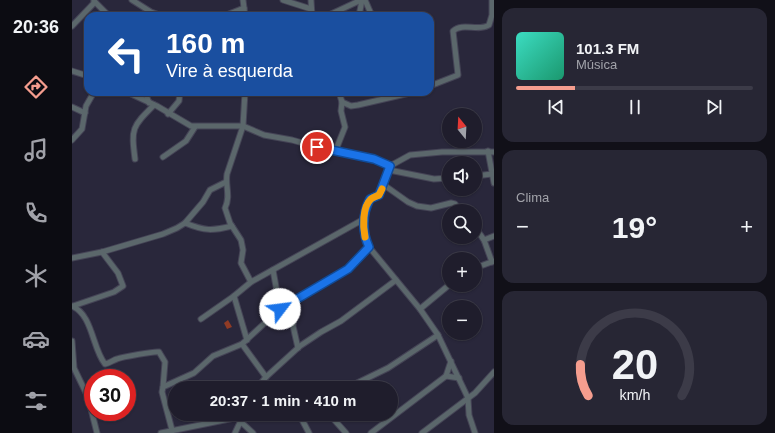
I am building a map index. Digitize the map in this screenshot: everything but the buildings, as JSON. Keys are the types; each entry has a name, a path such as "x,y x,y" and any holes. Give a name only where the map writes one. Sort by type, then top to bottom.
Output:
{"street":[{"path":"132,0 151,12"},
{"path":"243,0 244,12"},
{"path":"283,0 311,9"},
{"path":"310,0 311,12"},
{"path":"336,12 363,0"},
{"path":"361,12 363,0"},
{"path":"363,0 370,12"},
{"path":"434,84 458,75 453,31 459,28 482,28 489,25 492,15 492,0"},
{"path":"84,12 94,1 105,12"},
{"path":"235,11 244,8"},
{"path":"72,26 84,12"},
{"path":"72,71 84,75"},
{"path":"72,140 82,129 86,106 92,96"},
{"path":"135,96 195,127 243,126 264,135 292,140 335,152 374,159 390,168 434,179 442,178"},
{"path":"147,96 152,104"},
{"path":"168,114 179,101 180,96"},
{"path":"245,96 243,126 231,158 226,182 229,201 225,208 226,215 241,240 243,250 240,263 251,282"},
{"path":"245,100 248,96"},
{"path":"335,152 345,127 341,111 342,102 340,96"},
{"path":"342,102 351,106 386,96"},
{"path":"135,159 133,131 136,123 152,104"},
{"path":"72,107 85,113"},
{"path":"163,157 186,141 195,127"},
{"path":"475,433 469,416 468,398 438,335 420,309 369,247 364,230 364,219 370,200 379,195 390,168 410,155 421,153 491,152 494,183"},
{"path":"482,175 492,174"},
{"path":"72,258 102,252 164,234 185,224 204,202 210,190 226,182"},
{"path":"384,185 408,202 418,206 431,208 442,205"},
{"path":"201,318 234,296 251,282 364,219"},
{"path":"185,224 200,230 212,231 232,226"},
{"path":"354,224 364,230"},
{"path":"484,240 494,236"},
{"path":"482,237 493,262 482,266"},
{"path":"163,387 194,373 213,356 242,344 280,309 348,269 369,247"},
{"path":"73,306 114,292 123,286 118,273 102,252"},
{"path":"273,270 280,309"},
{"path":"263,381 298,348 351,314 396,280"},
{"path":"420,309 442,291"},
{"path":"234,296 247,340"},
{"path":"296,300 293,326 298,348"},
{"path":"73,306 81,312 93,335 99,356 105,364 121,357 138,356 154,351 159,352 165,362 162,392 176,431"},
{"path":"362,381 388,368 438,335"},
{"path":"72,341 74,368 88,398 97,433"},
{"path":"242,344 266,377"},
{"path":"370,433 446,376 451,361"},
{"path":"422,433 475,393 494,372"},
{"path":"446,376 458,378"},
{"path":"161,433 218,421"},
{"path":"303,421 309,433"},
{"path":"335,421 346,433"},
{"path":"235,433 241,422 253,433"}],"slow traffic":[{"path":"365,237 364,219 368,204 371,198 378,196 382,189"}],"route":[{"path":"280,309 348,269 369,247 365,239 365,213 370,199 379,195 390,166 374,159 317,147"}]}
